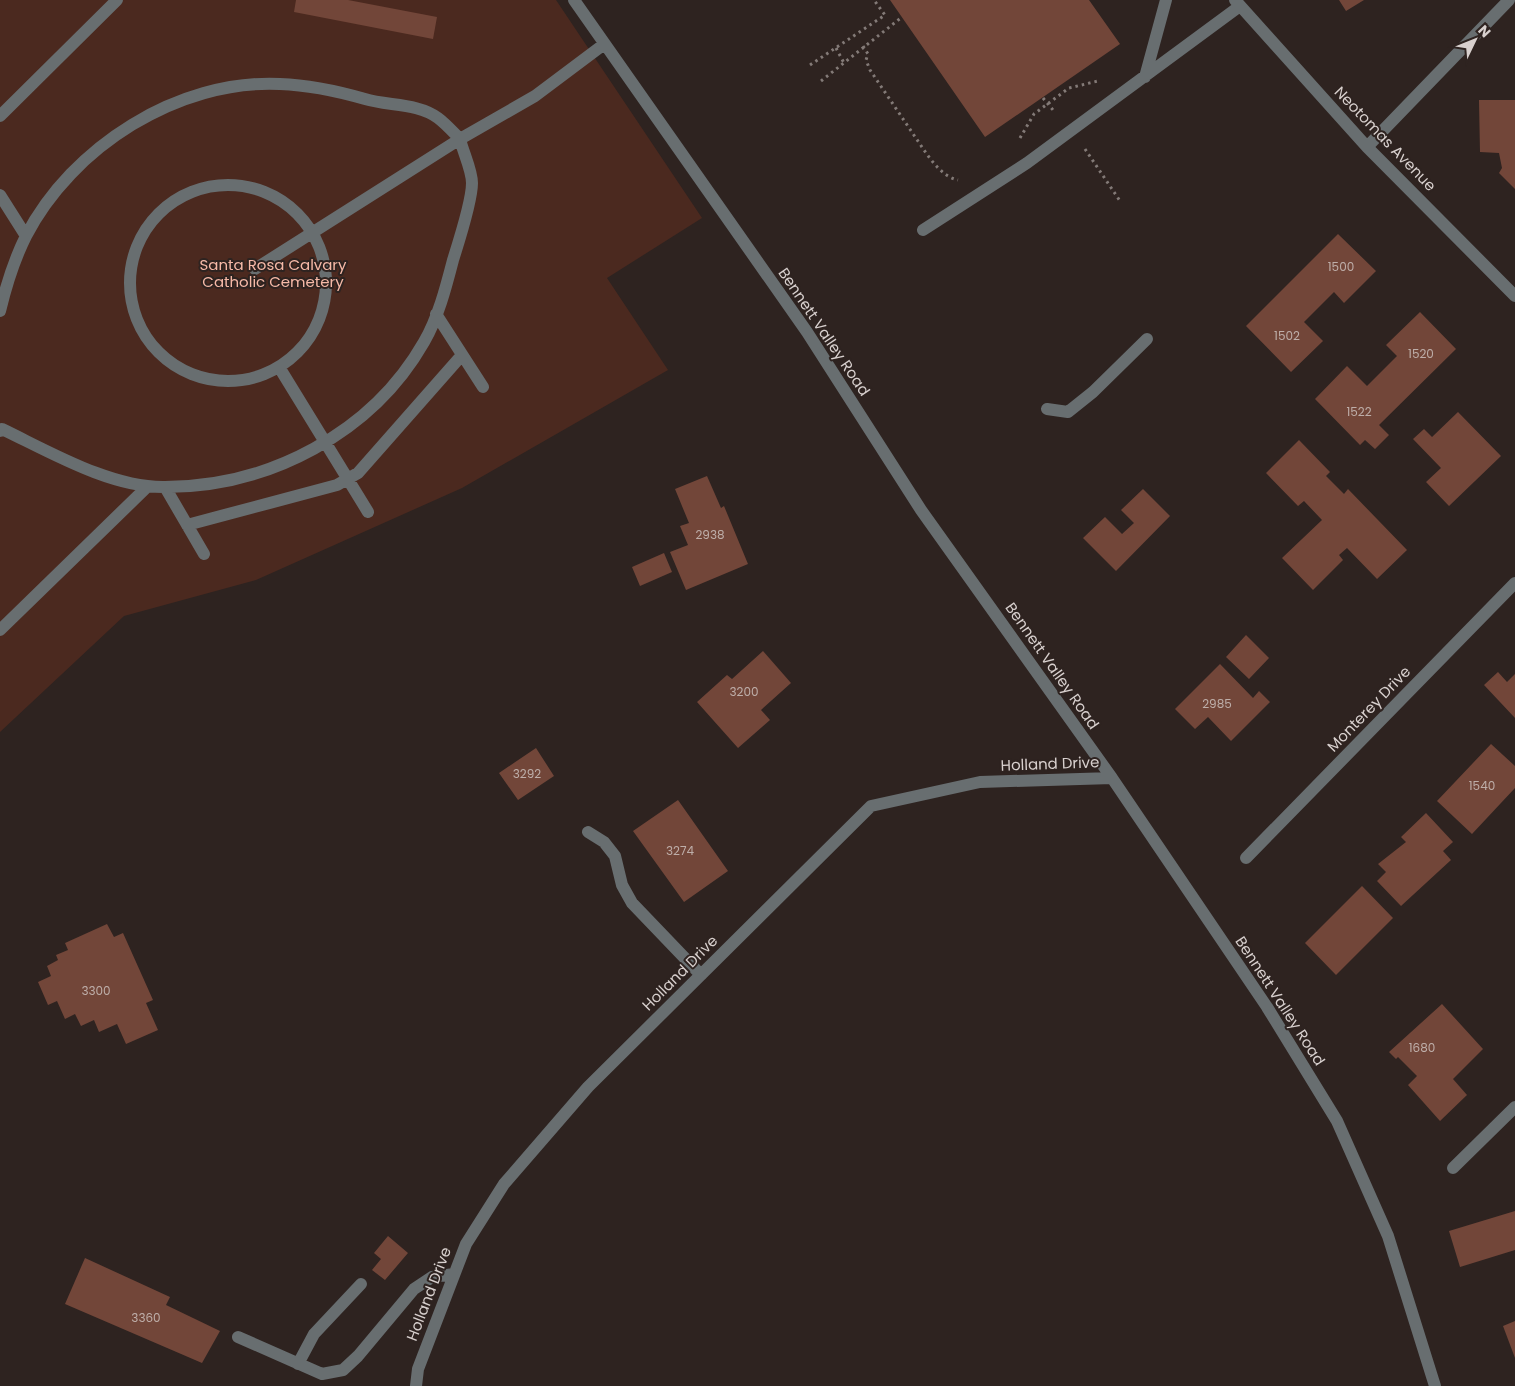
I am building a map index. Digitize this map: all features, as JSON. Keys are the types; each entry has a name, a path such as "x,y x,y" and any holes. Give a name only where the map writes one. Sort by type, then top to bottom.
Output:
{"street":[{"path":"0,116 117,0"},
{"name":"Bennett Valley Road","path":"574,0 603,45 807,332 921,510 1112,778 1267,1007 1337,1121 1388,1236 1435,1386"},
{"path":"1145,77 1166,0"},
{"path":"1368,147 1509,0"},
{"path":"924,230 1027,163 1145,77 1238,3"},
{"name":"Neotomas Avenue","path":"1238,3 1368,147 1515,296"},
{"path":"255,269 460,139 534,96 603,45"},
{"path":"0,311 10,272 26,236 54,192 89,155 131,124 177,102 226,88 278,84 330,89 379,103 420,109 438,118 460,139 472,183 447,284 425,341 400,378 362,416 326,442 295,460 233,480 165,487 148,486 78,465 1,430 0,416"},
{"path":"213,186 246,186 278,198 297,214 312,233 319,248 326,278 322,310 309,338 300,350 279,367 260,376 229,381 198,376 170,362 148,339 133,309 130,276 132,260 145,229 168,205 197,190 213,186"},
{"path":"0,195 26,236"},
{"path":"436,314 483,387"},
{"path":"1047,409 1068,412 1093,392 1147,339"},
{"path":"187,525 337,485 348,480 462,354"},
{"path":"279,367 368,512"},
{"path":"0,630 148,486"},
{"path":"165,487 204,554"},
{"name":"Monterey Drive","path":"1246,858 1512,592"},
{"name":"Holland Drive","path":"416,1386 418,1370 466,1244 504,1184 588,1087 871,806 980,782 1112,778"},
{"path":"588,832 604,842 615,856 622,885 632,903 701,975"},
{"path":"1453,1168 1515,1107"},
{"path":"238,1337 322,1374 343,1370 358,1356 414,1289 432,1277 454,1274"},
{"path":"298,1364 314,1334 361,1284"}],"path":[{"path":"810,65 885,15 874,0"},
{"path":"821,81 878,34 902,17"},
{"path":"863,46 868,54 866,60 870,70 926,153 935,165 951,178 964,181"},
{"path":"836,48 844,62"},
{"path":"1016,143 1034,114 1069,88 1103,80"},
{"path":"1043,98 1053,110"},
{"path":"1082,144 1120,201"}],"green space":[{"name":"Santa Rosa Calvary Catholic Cemetery","path":"0,0 556,0 702,218 607,278 668,370 462,488 256,580 124,616 0,732"}],"building":[{"path":"296,0 348,0 437,17 433,39 294,12"},
{"path":"890,0 1089,0 1120,44 985,137"},
{"path":"1339,0 1364,0 1346,11"},
{"path":"1479,100 1515,100 1515,189 1499,173 1502,168 1499,153 1480,152"},
{"path":"1338,234 1376,271 1344,303 1334,292 1304,322 1323,341 1291,372 1246,326"},
{"path":"1420,312 1456,349 1379,425 1389,435 1375,449 1365,440 1360,445 1315,399 1347,366 1367,386 1397,356 1386,345"},
{"path":"1458,412 1501,456 1449,506 1426,482 1441,468 1413,439 1424,429 1432,437"},
{"path":"1299,440 1330,472 1326,476 1344,494 1348,489 1407,550 1377,579 1347,548 1339,555 1343,560 1313,590 1282,558 1322,520 1304,501 1298,506 1266,473"},
{"path":"707,476 721,508 724,506 748,564 686,590 670,552 688,545 680,526 689,523 675,489"},
{"path":"1143,489 1170,516 1116,571 1083,538 1105,517 1122,534 1134,523 1121,510"},
{"path":"664,553 672,572 640,586 632,567"},
{"path":"1246,635 1269,658 1249,679 1226,657"},
{"path":"763,651 791,683 761,710 770,720 738,748 697,702 727,675 732,679"},
{"path":"1220,664 1253,698 1259,691 1270,702 1231,741 1208,717 1195,729 1175,709"},
{"path":"1498,672 1507,682 1515,674 1515,718 1484,685"},
{"path":"1491,744 1515,766 1515,788 1472,834 1437,801"},
{"path":"536,748 554,776 518,800 499,773"},
{"path":"678,800 728,871 684,902 633,831"},
{"path":"1426,813 1453,842 1443,851 1451,860 1401,906 1377,881 1386,872 1378,864 1406,842 1401,837"},
{"path":"1362,886 1393,918 1336,975 1305,943"},
{"path":"107,924 114,937 123,933 153,1000 146,1003 158,1030 126,1044 117,1024 99,1032 94,1020 81,1026 75,1014 65,1019 57,1001 48,1005 38,982 51,976 47,966 58,960 56,955 68,950 65,943"},
{"path":"1442,1004 1483,1049 1453,1079 1467,1095 1440,1121 1408,1085 1417,1076 1398,1057 1396,1059 1389,1052"},
{"path":"1515,1211 1515,1250 1460,1267 1449,1231"},
{"path":"388,1236 408,1253 385,1280 372,1270 381,1259 374,1253"},
{"path":"85,1258 170,1297 166,1305 220,1331 202,1363 65,1304"},
{"path":"1515,1321 1515,1358 1503,1326"}]}
